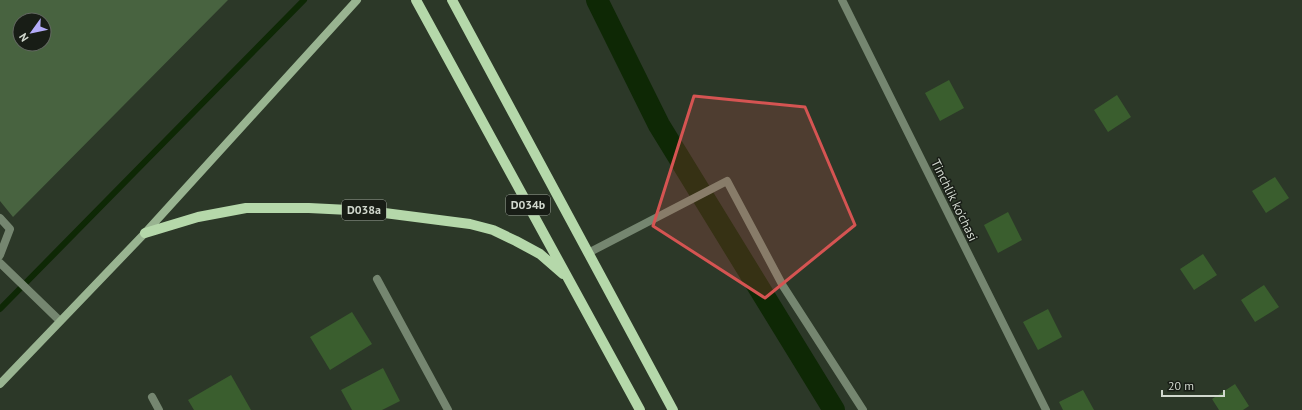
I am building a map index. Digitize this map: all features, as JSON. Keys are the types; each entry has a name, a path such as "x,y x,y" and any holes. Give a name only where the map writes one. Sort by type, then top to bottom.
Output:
{"main road":[{"path":"0,384 145,232 357,0"},
{"name":"D034b","path":"416,0 640,410"},
{"name":"D034b","path":"452,0 673,410"},
{"name":"D038a","path":"145,232 198,217 246,208 309,208 369,211 470,224 493,230 540,254 569,278"}],"street":[{"name":"Tinchlik ko'chasi","path":"842,0 1046,410"},
{"path":"588,254 727,181 783,286 863,410"},
{"path":"0,218 10,229 0,255"},
{"path":"0,263 60,321"},
{"path":"377,279 448,410"},
{"path":"152,397 159,410"}],"highlighted area":[{"path":"694,96 805,107 855,225 765,298 653,226"}],"green space":[{"path":"0,0 228,0 13,217 0,201"}],"building":[{"path":"949,80 964,108 940,121 925,93"},
{"path":"1117,95 1131,117 1108,132 1094,110"},
{"path":"1275,177 1289,198 1266,213 1252,191"},
{"path":"1008,212 1022,240 998,253 984,225"},
{"path":"1203,254 1217,275 1194,290 1180,269"},
{"path":"1264,285 1279,307 1255,322 1241,300"},
{"path":"1048,309 1062,337 1038,350 1023,322"},
{"path":"352,312 372,344 330,370 310,337"},
{"path":"383,368 400,401 382,410 352,410 341,390"},
{"path":"231,375 251,410 194,410 188,400"},
{"path":"1235,384 1249,406 1243,410 1219,410 1212,399"},
{"path":"1083,390 1094,410 1063,410 1059,402"}],"waterway":[{"path":"0,309 304,0"},
{"path":"597,0 659,125 834,410"}]}
